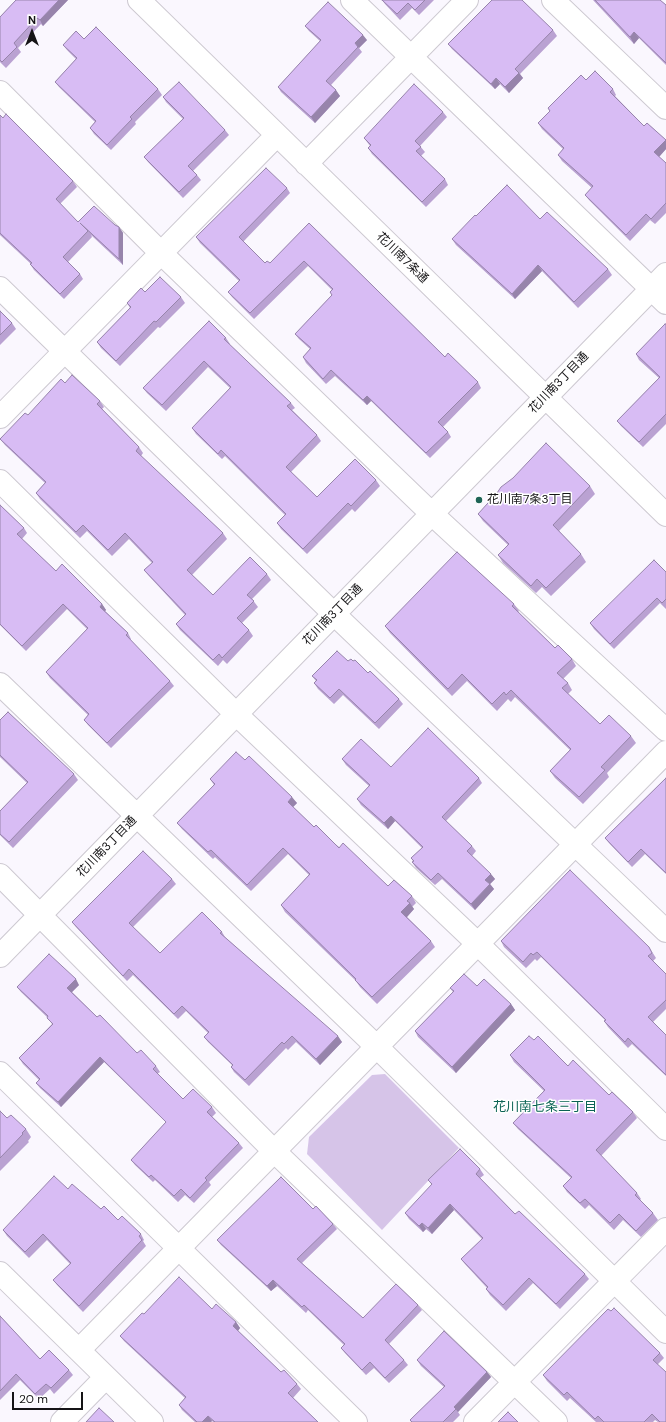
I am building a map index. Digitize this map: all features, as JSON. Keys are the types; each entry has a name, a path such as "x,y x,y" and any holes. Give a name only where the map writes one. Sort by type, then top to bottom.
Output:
{"street":[{"name":"花川南7条通","path":"139,0 666,516"},
{"path":"352,0 411,57 661,289"},
{"path":"306,164 467,0"},
{"path":"553,0 666,108"},
{"path":"0,92 161,253 432,514 666,730"},
{"path":"0,418 277,135"},
{"path":"0,288 334,614 666,931"},
{"name":"花川南3丁目通","path":"0,956 545,398 661,289"},
{"path":"0,481 236,714 478,944 666,1129"},
{"path":"0,684 377,1047 666,1332"},
{"path":"79,1350 666,752"},
{"path":"0,875 274,1152 556,1422"},
{"path":"0,1073 356,1422"},
{"path":"475,1422 666,1229"},
{"path":"0,1272 152,1422"},
{"path":"62,1422 106,1377"}],"shaded area":[{"path":"385,1074 459,1148 382,1230 307,1154 309,1137 372,1075"}],"building":[{"path":"16,0 59,0 40,20 37,18 14,43 17,47 2,62 0,60 0,17"},
{"path":"382,0 425,0 415,10 408,3 397,14"},
{"path":"492,0 522,0 553,30 515,69 519,73 505,87 496,78 491,84 448,44"},
{"path":"595,0 660,0 666,5 666,63 634,32 630,37"},
{"path":"328,2 363,35 355,43 358,47 326,81 336,90 311,117 278,87 321,40 305,26"},
{"path":"96,27 158,89 130,117 132,119 107,145 90,128 96,121 55,82 77,58 63,45 76,31 84,39"},
{"path":"595,71 613,89 610,92 644,126 647,123 666,140 654,152 666,163 666,203 651,219 646,214 626,235 585,195 593,186 558,155 564,148 538,123 550,111 548,108 581,75 586,80"},
{"path":"179,82 225,130 188,166 197,175 179,192 144,157 184,118 163,97"},
{"path":"414,84 443,112 415,141 421,147 416,151 445,179 422,202 368,148 371,145 364,138"},
{"path":"6,114 73,181 56,199 78,222 94,206 119,227 119,259 80,223 88,231 63,257 80,274 60,294 30,264 32,263 0,233 0,115 3,118"},
{"path":"266,168 287,188 239,237 265,263 267,261 270,263 309,223 445,357 448,353 478,382 438,422 448,432 426,453 367,396 363,400 331,370 323,379 303,357 311,348 295,334 332,295 330,292 333,289 304,261 250,313 228,292 240,280 196,237"},
{"path":"507,185 540,219 547,212 608,269 574,302 538,265 512,294 452,239"},
{"path":"160,277 181,297 156,322 154,321 116,361 97,342 131,307 127,303 141,288 145,292"},
{"path":"0,311 12,323 0,335"},
{"path":"209,321 226,338 224,339 291,403 287,406 317,435 286,467 317,497 355,459 376,480 351,506 348,503 303,549 277,523 286,514 221,450 218,454 192,428 231,387 204,361 162,405 143,388"},
{"path":"665,324 666,414 639,442 617,421 660,377 636,354"},
{"path":"72,375 100,401 97,404 139,447 136,451 223,533 187,570 213,595 250,557 267,574 247,595 254,601 237,618 249,630 222,658 219,654 213,660 176,624 186,614 144,570 153,562 125,533 108,550 83,525 76,532 36,493 46,482 0,439 25,413 28,415 61,379 65,383"},
{"path":"546,443 590,486 553,525 581,554 546,588 537,579 531,586 498,555 509,544 478,514 501,487 513,478"},
{"path":"0,505 24,528 17,534 56,571 62,564 102,604 100,607 128,633 126,635 170,681 107,743 84,720 89,714 46,672 88,628 63,604 22,646 0,624"},
{"path":"457,552 514,604 512,606 555,648 558,645 572,659 557,673 568,683 562,688 600,724 609,715 631,736 601,767 605,770 579,797 550,771 571,749 511,690 506,695 504,692 492,704 462,674 448,689 385,626"},
{"path":"654,560 666,572 666,599 662,603 657,598 610,644 590,623"},
{"path":"337,651 348,661 351,659 353,661 355,660 368,673 370,671 399,699 375,723 339,689 330,698 314,683 317,680 312,676"},
{"path":"8,712 74,774 9,842 0,834 0,811 28,782 0,755 0,720"},
{"path":"428,728 479,778 442,817 472,846 467,851 491,874 485,880 490,884 471,904 438,873 431,880 412,862 414,861 411,858 423,847 391,816 384,823 357,799 370,785 342,759 361,739 391,767"},
{"path":"236,752 245,760 249,756 292,797 288,802 314,827 316,825 339,848 343,843 388,886 394,880 412,896 407,901 410,903 401,912 431,941 372,997 355,980 356,979 281,905 310,874 283,848 247,885 211,850 208,852 177,823 215,784 210,779"},
{"path":"666,778 666,873 641,849 628,862 605,838"},
{"path":"143,851 172,879 129,923 160,953 202,912 222,932 220,933 338,1036 316,1059 292,1036 284,1044 282,1042 245,1080 231,1067 233,1065 204,1037 209,1032 182,1006 174,1014 129,969 123,976 72,922"},
{"path":"570,870 649,947 652,953 648,956 666,974 666,1000 648,1017 666,1035 666,1075 628,1038 625,1042 604,1021 606,1020 537,952 533,955 531,953 523,962 501,941"},
{"path":"49,954 76,979 67,988 97,1017 100,1015 137,1053 141,1050 156,1066 153,1069 183,1099 193,1089 212,1107 207,1112 239,1143 205,1178 207,1180 190,1198 181,1189 174,1196 151,1175 149,1177 131,1160 166,1122 100,1057 58,1102 36,1083 40,1079 19,1058 53,1024 47,1018 48,1016 17,987"},
{"path":"464,974 477,986 484,979 511,1004 452,1067 415,1031 454,991 450,988"},
{"path":"529,1036 534,1040 538,1036 568,1066 573,1060 609,1095 612,1092 633,1112 596,1150 637,1193 635,1195 653,1213 636,1231 619,1214 610,1223 585,1199 580,1203 563,1186 572,1177 513,1123 545,1090 510,1055"},
{"path":"0,1111 7,1118 11,1115 26,1129 0,1158"},
{"path":"460,1149 480,1169 476,1174 515,1214 519,1211 585,1274 556,1304 529,1278 503,1305 486,1289 488,1287 461,1259 483,1238 450,1204 428,1228 422,1223 419,1226 405,1213 432,1184 428,1180"},
{"path":"54,1176 68,1189 72,1184 101,1209 104,1206 118,1220 122,1216 141,1234 139,1236 142,1240 79,1306 53,1280 71,1263 43,1234 25,1252 3,1230"},
{"path":"281,1177 313,1209 316,1206 333,1224 297,1259 363,1318 396,1284 418,1305 385,1340 404,1360 385,1378 370,1362 362,1370 341,1348 345,1344 304,1305 302,1307 273,1280 267,1286 217,1240"},
{"path":"179,1277 212,1309 216,1304 236,1322 233,1326 281,1372 284,1370 297,1384 288,1393 318,1422 215,1422 208,1416 202,1422 197,1422 179,1405 186,1397 120,1336 142,1313 144,1314"},
{"path":"614,1308 660,1353 653,1360 666,1372 666,1422 660,1422 652,1414 644,1422 604,1422 598,1416 595,1419 567,1392 564,1395 543,1375 608,1309 611,1311"},
{"path":"0,1316 40,1359 49,1350 69,1370 51,1388 46,1384 35,1394 16,1374 0,1391"},
{"path":"444,1331 487,1372 454,1407 456,1409 443,1422 412,1422 410,1420 445,1386 417,1360"},
{"path":"99,1408 114,1422 86,1422"},
{"path":"508,1412 518,1422 498,1422"}],"place":[{"name":"花川南7条3丁目","path":"479,500"}],"district":[{"name":"花川南七条三丁目","path":"545,1108"}]}
